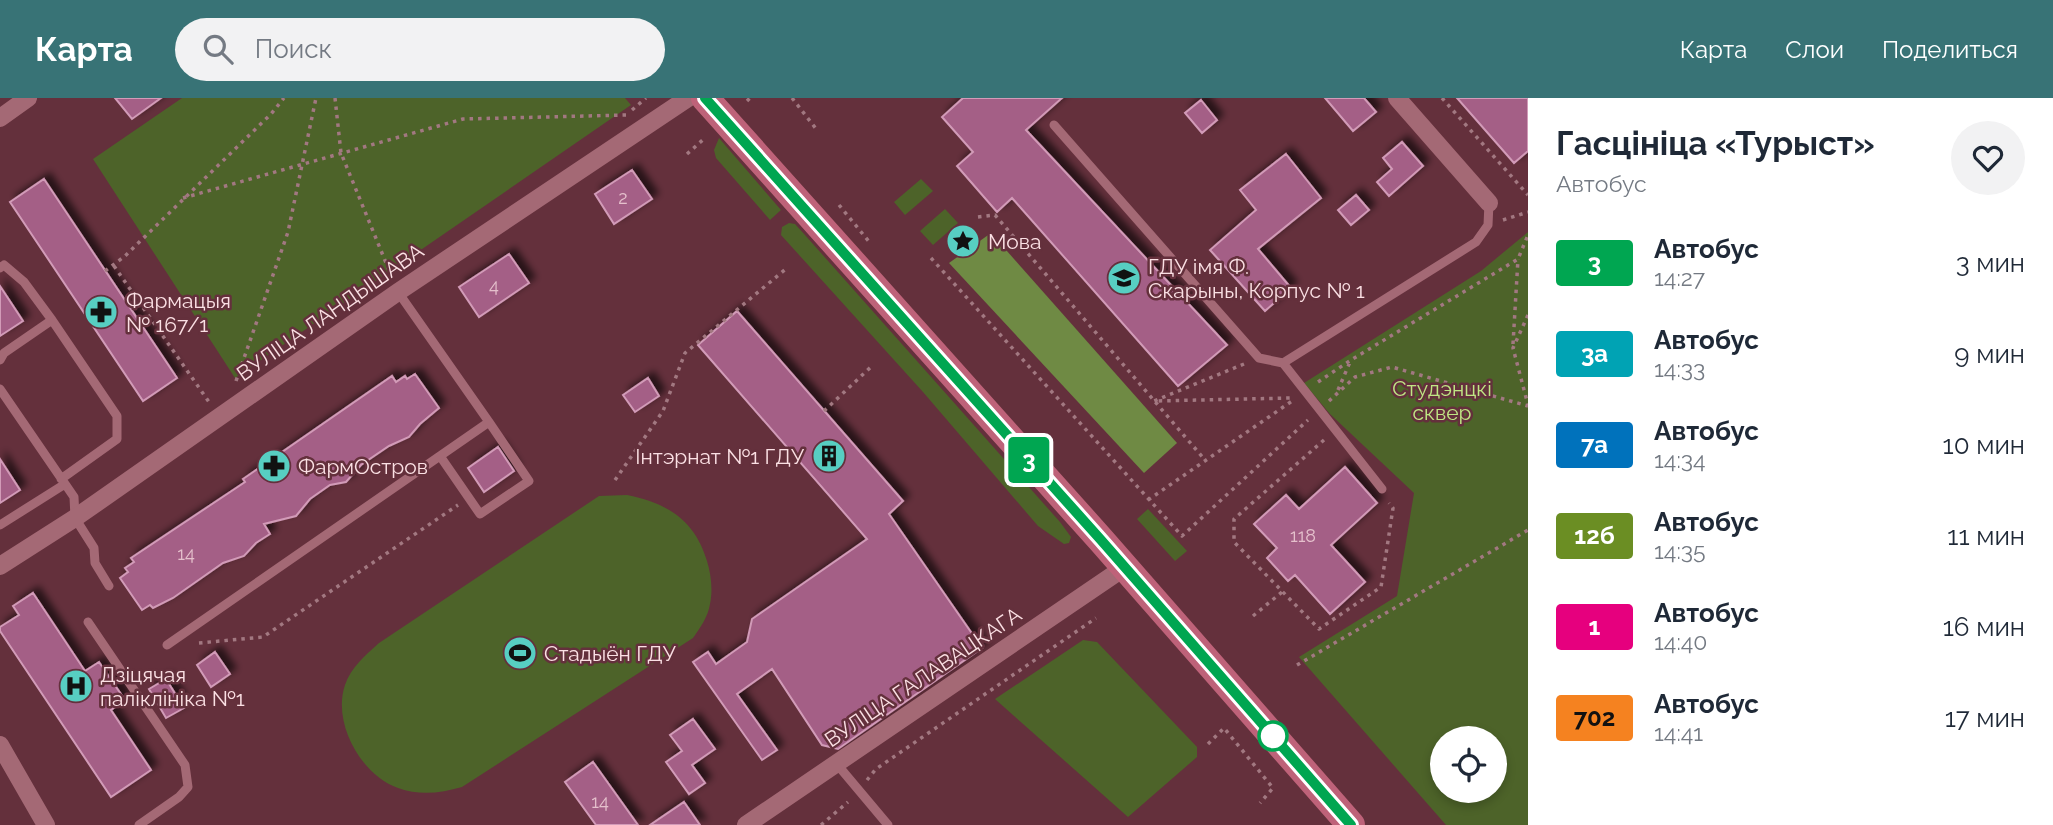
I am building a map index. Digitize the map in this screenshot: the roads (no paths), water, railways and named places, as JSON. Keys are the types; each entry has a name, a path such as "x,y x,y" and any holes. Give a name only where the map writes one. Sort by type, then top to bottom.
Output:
{"main road":[{"path":"705,98 1125,567 1351,825"}],"street":[{"path":"0,118 28,98"},
{"name":"ВУЛІЦА ЛАНДЫШАВА","path":"0,566 75,517 398,292 688,98"},
{"path":"1397,98 1489,203"},
{"name":"ВУЛІЦА ГАЛАВАЦКАГА","path":"746,825 1125,567"},
{"path":"0,745 46,825"}],"lane":[{"path":"1054,125 1259,358 1283,363 1382,489"},
{"path":"1283,363 1476,242 1488,225 1489,203"},
{"path":"0,525 117,439 117,416 24,282 1,264"},
{"path":"398,292 529,481 480,514 440,456"},
{"path":"0,360 4,353 52,320"},
{"path":"0,389 74,497 75,517 94,548 95,563 109,586"},
{"path":"167,645 489,422"},
{"path":"88,622 185,765 188,787 179,797 139,825"},
{"path":"836,763 888,825"}],"place":[{"name":"Мова","path":"963,241"},
{"name":"ГДУ імя Ф. Скарыны, Корпус № 1","path":"1124,278"},
{"name":"Фармацыя № 167/1","path":"101,312"},
{"name":"Інтэрнат №1 ГДУ","path":"829,456"},
{"name":"ФармОстров","path":"274,466"},
{"name":"Стадыён ГДУ","path":"520,653"},
{"name":"Дзіцячая паліклініка №1","path":"76,686"}],"park label":[{"name":"Студэнцкі сквер","path":"1442,400"}]}
